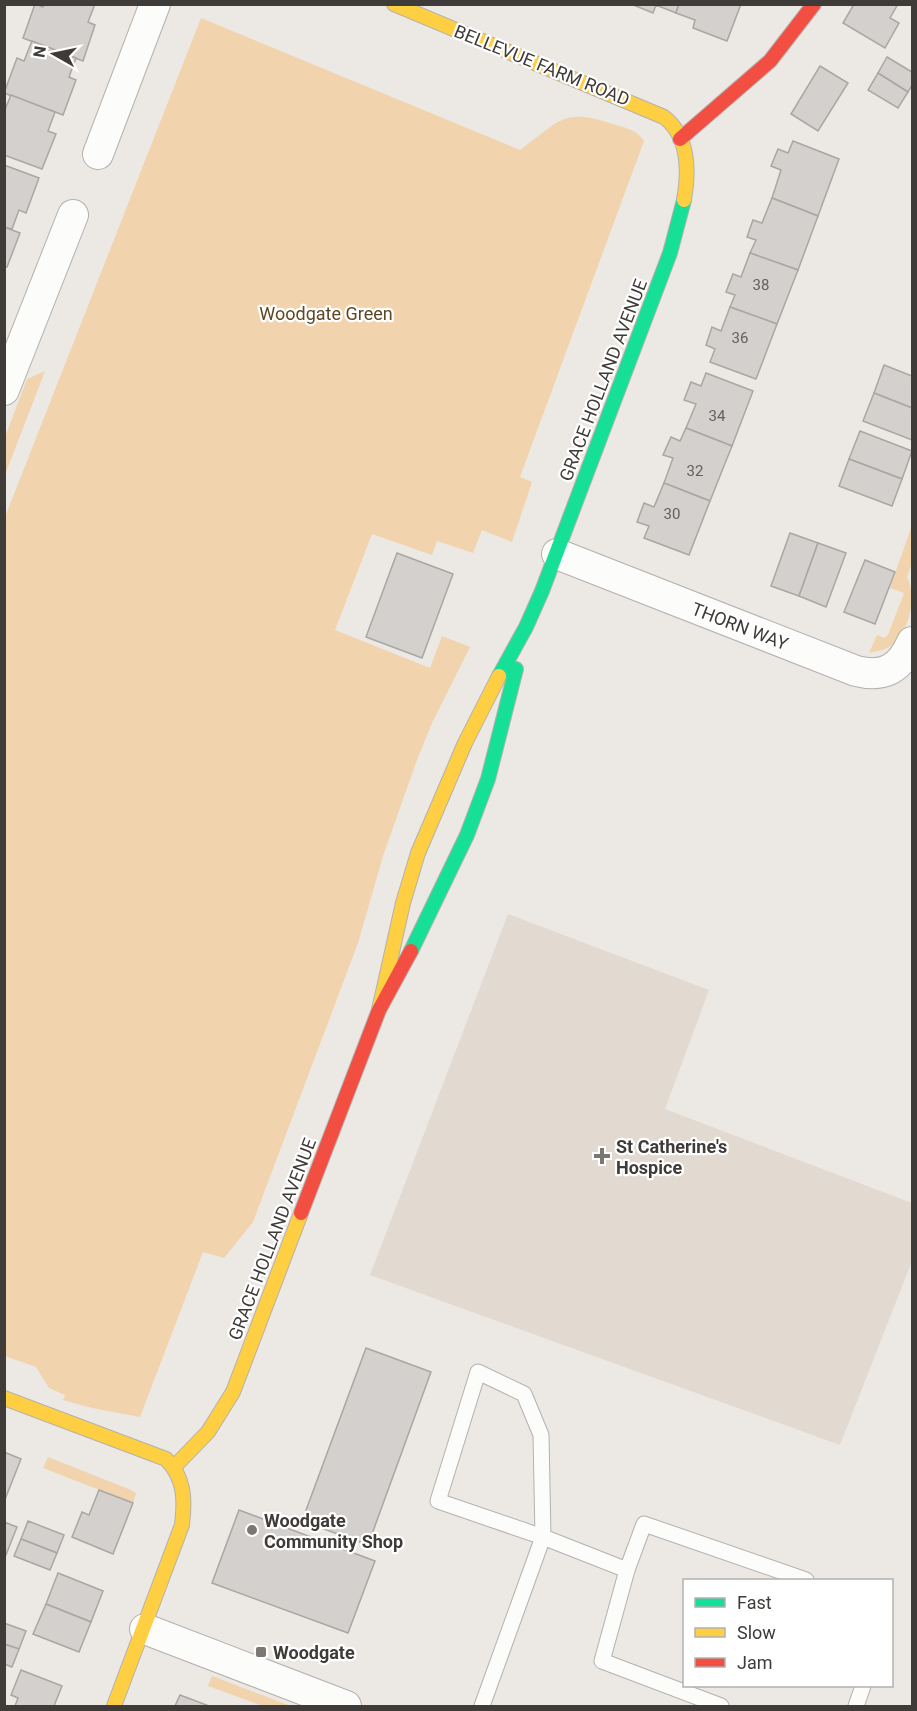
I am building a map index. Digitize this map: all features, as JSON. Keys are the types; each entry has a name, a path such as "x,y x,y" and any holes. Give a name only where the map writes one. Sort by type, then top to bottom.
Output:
{"street":[{"path":"98,154 155,4"},
{"name":"BELLEVUE FARM ROAD","path":"394,4 635,103 670,122 680,139"},
{"path":"680,139 738,93 778,52 814,4"},
{"name":"GRACE HOLLAND AVENUE","path":"379,1010 403,903 418,853 488,695 526,627 557,554 666,263 682,213 687,183 680,139"},
{"path":"4,390 73,215"},
{"name":"THORN WAY","path":"557,554 856,671 870,674 887,673 900,664 912,642"},
{"name":"GRACE HOLLAND AVENUE","path":"175,1466 201,1443 222,1414 233,1392 379,1010 429,918 471,824 488,779 526,627"},
{"path":"4,1398 154,1454 175,1466 182,1480 184,1496 182,1525 114,1707"},
{"path":"145,1629 346,1707"}],"lane":[{"path":"482,1707 543,1537 541,1435 524,1394 478,1372 438,1501 543,1537 627,1570"},
{"path":"721,1707 602,1661 627,1570 644,1524 800,1579"},
{"path":"855,1707 863,1687"}],"shaded area":[{"name":"St Catherine's Hospice","path":"508,914 709,990 665,1109 912,1203 912,1261 840,1445 370,1275"}],"green space":[{"name":"Woodgate Green","path":"201,18 520,150 555,124 573,117 584,117 624,127 635,132 644,141 520,477 532,482 512,542 482,530 473,553 437,541 432,555 372,534 335,630 430,668 442,636 470,647 432,723 417,760 383,856 358,943 253,1222 224,1258 203,1252 140,1417 63,1400 65,1395 49,1388 36,1367 5,1356 5,517"},
{"path":"45,371 5,475 5,437 27,379"},
{"path":"912,525 912,563 907,577 911,603 907,622 892,645 869,653 877,635 884,638 888,635 904,593 890,588"},
{"path":"48,1457 131,1490 136,1493 133,1503 43,1468"},
{"path":"212,1676 291,1706 263,1706 208,1686"}],"building":[{"path":"35,4 43,7 44,4 95,4 88,22 95,25 83,61 23,38"},
{"path":"631,4 679,4 676,13 656,5 653,13"},
{"path":"679,4 741,4 727,41 693,28 695,20 676,13"},
{"path":"854,4 898,4 890,18 899,23 885,48 843,23"},
{"path":"32,41 76,58 69,77 76,80 63,115 4,93 17,58 24,61"},
{"path":"887,57 912,72 912,85 908,92 878,73"},
{"path":"820,66 848,83 818,131 791,114"},
{"path":"878,73 908,92 898,108 868,90"},
{"path":"11,95 55,112 48,131 56,134 42,169 4,155 4,112"},
{"path":"793,141 839,159 818,216 772,198 781,170 771,166 778,149 788,153"},
{"path":"4,165 39,178 26,213 19,210 12,229 4,227"},
{"path":"772,198 818,216 798,270 750,253 756,240 747,237 753,220 762,223"},
{"path":"4,227 20,233 7,267 4,267"},
{"path":"750,253 798,270 777,324 730,307 735,295 726,292 733,274 741,277"},
{"path":"730,307 777,324 756,379 710,362 715,349 706,345 712,327 721,331"},
{"path":"884,365 912,376 912,408 874,393"},
{"path":"706,373 753,391 732,446 686,428 696,404 684,400 691,382 701,386"},
{"path":"874,393 912,408 912,440 863,421"},
{"path":"686,428 732,446 710,501 664,483 673,458 663,455 671,437 680,441"},
{"path":"860,431 912,451 902,479 849,459"},
{"path":"849,459 902,479 892,506 839,486"},
{"path":"664,483 710,501 689,555 644,538 649,526 637,522 644,503 654,507"},
{"path":"790,533 818,543 799,596 771,586"},
{"path":"818,543 846,553 826,607 799,596"},
{"path":"397,553 453,574 422,658 366,637"},
{"path":"865,560 895,572 875,624 844,612"},
{"path":"366,1348 431,1372 368,1545 302,1521"},
{"path":"4,1452 21,1459 4,1502"},
{"path":"99,1490 133,1503 113,1554 72,1537 82,1512 89,1515"},
{"path":"239,1510 375,1561 348,1633 212,1583"},
{"path":"28,1521 64,1535 57,1553 21,1539"},
{"path":"4,1522 17,1527 4,1560"},
{"path":"21,1539 57,1553 50,1570 14,1556"},
{"path":"58,1573 103,1591 91,1622 46,1604"},
{"path":"46,1604 91,1622 79,1652 33,1634"},
{"path":"4,1623 26,1631 19,1649 4,1644"},
{"path":"4,1644 19,1649 12,1667 4,1664"},
{"path":"21,1670 62,1686 54,1706 15,1706 18,1698 11,1695"},
{"path":"180,1695 209,1706 175,1706"}],"traffic: fast":[{"path":"499,676 526,627 542,591 670,253 684,200"},
{"path":"411,951 467,835 488,779 516,669"}],"traffic: slow":[{"path":"394,4 664,117 672,125 683,144 686,166 684,200"},
{"path":"379,1010 403,903 418,853 465,743 499,676"},
{"path":"175,1466 208,1432 233,1392 301,1213"},
{"path":"4,1398 166,1459 180,1482 183,1498 182,1525 114,1706"}],"traffic: jam":[{"path":"680,139 770,61 814,4"},
{"path":"301,1213 379,1010 411,951"}],"place":[{"name":"St Catherine's Hospice","path":"602,1156"},
{"name":"Woodgate Community Shop","path":"252,1530"},
{"name":"Woodgate","path":"261,1652"}]}
